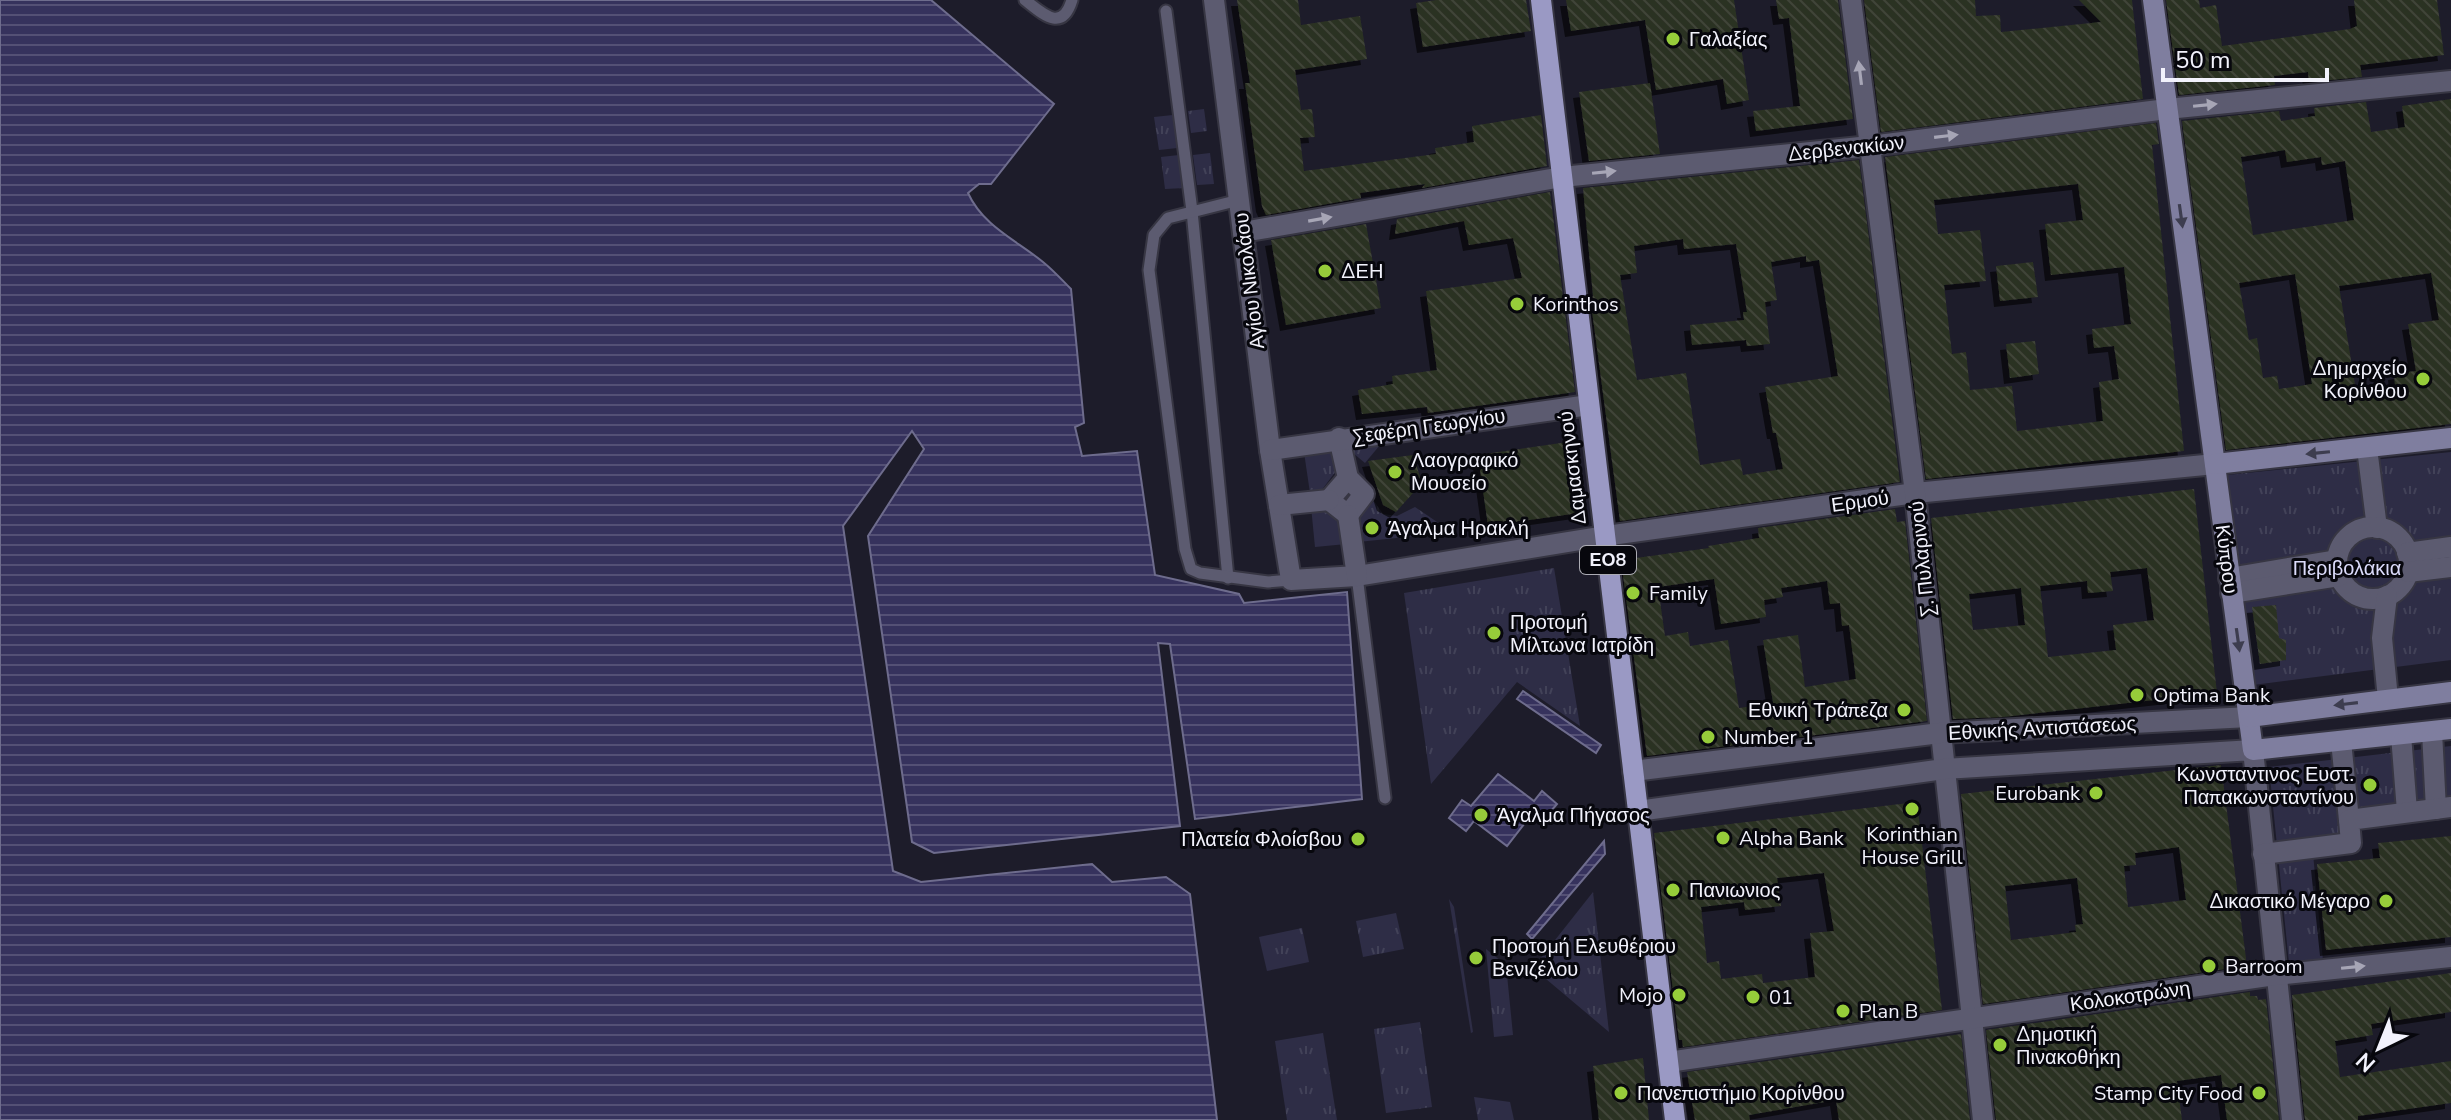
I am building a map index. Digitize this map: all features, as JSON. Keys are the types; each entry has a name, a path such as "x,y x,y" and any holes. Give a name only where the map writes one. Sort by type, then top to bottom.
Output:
{"main road":[{"name":"Δαμασκηνού","path":"1541,0 1675,1120"}],"street":[{"name":"Αγίου Νικολάου","path":"1214,0 1270,450 1289,571"},
{"name":"Σ. Πυλαρινού","path":"1851,0 1915,493 1983,1120"},
{"name":"Κύπρου","path":"2153,0 2249,717 2292,1120"},
{"name":"Δερβενακίων","path":"1243,232 1562,177 1870,146 2167,109 2451,81"},
{"name":"Σεφέρη Γεωργίου","path":"1270,450 1589,405"},
{"path":"1339,438 1348,478 1364,494 1348,515"},
{"name":"Ερμού","path":"1289,571 1357,576 1605,536 1915,493 2451,438"},
{"path":"2367,448 2377,528"},
{"path":"1279,505 1329,500 1348,478"},
{"path":"1329,500 1348,515 1357,576"},
{"path":"2366,528 2377,528 2396,535 2408,562 2404,582 2387,596 2364,598 2345,586 2338,568 2346,539 2366,528"},
{"path":"2408,562 2451,547"},
{"path":"2408,562 2451,567"},
{"path":"2230,585 2338,568"},
{"path":"2387,596 2382,638 2388,699"},
{"name":"Εθνικής Αντιστάσεως","path":"1633,771 1940,733 2249,717 2451,692"},
{"path":"2349,820 2444,808 2441,730"},
{"name":"Εθνικής Αντιστάσεως","path":"1638,811 1944,769 2253,750 2441,730"},
{"path":"2401,735 2407,811"},
{"path":"2263,854 2351,843 2341,741"},
{"name":"Κολοκοτρώνη","path":"1668,1062 2275,975 2451,957"}],"lane":[{"path":"1025,0 1047,18 1057,19 1066,13 1072,0"},
{"path":"1166,11 1192,211 1228,578"},
{"path":"1239,200 1168,218 1154,235 1149,270 1187,560 1191,569 1200,573 1228,578 1268,582 1289,571"},
{"path":"1357,576 1385,798"}],"green space":[{"path":"1204,109 1207,131 1191,133 1188,111"},
{"path":"1173,115 1177,148 1159,150 1154,117"},
{"path":"1210,153 1214,184 1197,185 1193,155"},
{"path":"1179,155 1184,188 1165,189 1161,157"},
{"path":"1380,445 1365,463 1347,448"},
{"path":"1335,448 1339,467 1321,491 1310,493 1304,452"},
{"name":"Περιβολάκια","path":"2451,452 2451,660 2253,685 2227,475"},
{"path":"1374,501 1383,514 1397,516 1415,507 1443,526 1444,533 1358,542 1356,520"},
{"path":"1322,504 1344,522 1346,544 1315,547 1311,506"},
{"path":"1554,568 1580,726 1517,682 1431,784 1404,593"},
{"path":"2451,746 2451,799 2338,812 2342,840 2312,843 2323,961 2289,963 2269,767"},
{"path":"1593,892 1609,1032 1533,968"},
{"path":"1449,899 1454,907 1471,1033"},
{"path":"1396,913 1404,949 1363,957 1356,921"},
{"path":"1302,928 1309,962 1267,971 1259,937"},
{"path":"1486,949 1506,965 1513,1035 1494,1037"},
{"path":"1420,1022 1432,1107 1386,1113 1374,1029"},
{"path":"1323,1033 1337,1120 1287,1120 1275,1041"},
{"path":"1474,1097 1510,1102 1514,1120 1478,1120"}],"shaded area":[{"path":"0,0 931,0 1054,104 991,184 979,184 968,193 991,224 1043,262 1071,289 1084,423 1075,427 1082,456 1137,451 1155,575 1239,594 1244,603 1347,592 1362,799 1195,819 1170,644 1158,643 1180,826 934,853 912,842 868,536 924,449 912,431 843,526 893,871 921,882 1092,864 1112,882 1166,877 1190,894 1217,1120 0,1120"},
{"path":"1523,691 1601,745 1596,753 1517,699"},
{"path":"1498,774 1534,801 1542,791 1557,804 1546,817 1535,810 1507,846 1474,821 1466,831 1449,818 1462,800 1471,806"},
{"path":"1604,841 1605,854 1532,939 1527,934"}],"building":[{"path":"1237,0 1298,0 1301,25 1360,16 1367,59 1295,70 1301,110 1312,109 1315,137 1300,138 1304,171 1436,154 1435,148 1474,142 1472,126 1541,115 1547,166 1422,188 1425,184 1360,193 1361,198 1266,215 1262,206 1245,83 1250,83"},
{"path":"1436,0 1526,0 1531,31 1423,47 1416,3"},
{"path":"1566,0 1734,0 1749,100 1727,104 1723,79 1656,90 1645,20 1571,31"},
{"path":"1776,0 1838,0 1853,119 1756,131 1753,111 1800,106 1789,18 1779,19"},
{"path":"1864,0 1975,0 1976,16 2000,15 2001,32 2101,22 2079,0 2132,0 2143,99 1881,132"},
{"path":"2166,0 2199,0 2200,8 2216,5 2222,46 2350,29 2357,26 2354,0 2437,0 2444,55 2360,65 2362,77 2309,82 2308,72 2274,76 2275,85 2179,95"},
{"path":"1650,83 1660,154 1589,161 1579,92"},
{"path":"2451,99 2451,424 2226,450 2182,121 2279,111 2281,121 2315,116 2314,108 2366,102 2371,132 2405,127 2402,106","holes":["2285,150 2287,162 2321,157 2322,165 2345,161 2354,220 2253,235 2241,157","2431,273 2439,320 2408,324 2416,371 2394,374 2395,385 2356,391 2339,286","2295,274 2312,384 2279,389 2277,376 2263,378 2257,338 2249,340 2239,283"]},
{"path":"2156,123 2159,144 2152,145 2184,451 1926,479 1885,157","holes":["2078,184 2083,220 2045,224 2051,275 2124,267 2131,324 2092,329 2094,348 2114,346 2119,379 2099,382 2103,421 2017,431 2012,386 1970,390 1966,352 1952,354 1944,285 1986,281 1980,230 1938,234 1934,200"]},
{"path":"1859,160 1900,482 1620,521 1590,296 1593,296 1583,188","holes":["1683,239 1684,249 1736,244 1747,312 1743,312 1744,320 1690,325 1692,345 1746,340 1747,346 1770,344 1765,302 1777,300 1771,262 1806,256 1806,262 1819,260 1838,376 1765,387 1783,469 1743,475 1740,459 1700,465 1686,373 1637,380 1620,275 1637,273 1634,246"]},
{"path":"1550,192 1575,392 1428,413 1427,407 1362,414 1358,390 1393,384 1392,376 1437,370 1426,291 1522,278 1513,238 1469,245 1464,221 1395,234 1397,219"},
{"name":"ΔΕΗ","path":"1366,224 1381,308 1286,325 1271,240"},
{"path":"2033,262 2038,297 2000,301 1996,266"},
{"path":"2035,341 2039,374 2010,378 2006,344"},
{"path":"1568,442 1579,513 1488,526 1478,455"},
{"name":"Λαογραφικό Μουσείο","path":"1413,455 1422,483 1396,512 1383,505 1368,461"},
{"path":"2194,489 2217,693 2003,717 1953,719 1931,518","holes":["2147,568 2154,620 2113,625 2116,650 2048,657 2040,586 2087,581 2088,593 2113,591 2110,572","2021,588 2025,625 1973,630 1969,594"]},
{"path":"1895,509 1897,522 1905,521 1927,721 1647,756 1621,560 1759,538 1758,528","holes":["1714,579 1721,624 1766,617 1764,600 1783,597 1781,588 1827,581 1830,604 1840,603 1842,626 1849,625 1856,679 1805,687 1798,635 1763,640 1773,703 1739,708 1728,640 1690,646 1688,632 1665,636 1658,587"]},
{"path":"2276,605 2279,638 2286,640 2286,660 2260,664 2252,607"},
{"path":"2221,765 2247,966 1983,1004 1961,794","holes":["2179,847 2186,900 2128,907 2124,866 2136,865 2135,853","2077,878 2083,924 2075,925 2076,932 2011,940 2005,886"]},
{"path":"1917,802 1942,1010 1683,1047 1682,1040 1679,1040 1654,833","holes":["1824,873 1834,931 1810,933 1815,977 1763,983 1762,974 1721,979 1719,961 1707,963 1701,907 1744,902 1745,910 1781,906 1777,878"]},
{"name":"Δικαστικό Μέγαρο","path":"2451,836 2451,937 2326,950 2317,864 2380,858 2378,843"},
{"path":"2451,973 2451,1012 2371,1024 2373,1035 2335,1041 2340,1077 2451,1061 2451,1103 2358,1116 2358,1120 2305,1120 2292,995"},
{"path":"2250,992 2250,996 2257,996 2258,1000 2266,999 2279,1120 2227,1120 2221,1075 2177,1081 2182,1120 1996,1120 1986,1030"},
{"path":"1961,1034 1970,1120 1839,1120 1836,1100 1749,1115 1750,1120 1695,1120 1687,1072"},
{"name":"Πανεπιστήμιο Κορίνθου","path":"1643,1058 1649,1120 1599,1120 1593,1066"}],"place":[{"name":"Γαλαξίας","path":"1673,39"},
{"name":"ΔΕΗ","path":"1325,271"},
{"name":"Korinthos","path":"1517,304"},
{"name":"Δημαρχείο Κορίνθου","path":"2423,379"},
{"name":"Λαογραφικό Μουσείο","path":"1395,472"},
{"name":"Άγαλμα Ηρακλή","path":"1372,528"},
{"name":"Family","path":"1633,593"},
{"name":"Προτομή Μίλτωνα Ιατρίδη","path":"1494,633"},
{"name":"Optima Bank","path":"2137,695"},
{"name":"Εθνική Τράπεζα","path":"1904,710"},
{"name":"Number 1","path":"1708,737"},
{"name":"Κωνσταντινος Ευστ. Παπακωνσταντίνου","path":"2370,785"},
{"name":"Eurobank","path":"2096,793"},
{"name":"Korinthian House Grill","path":"1912,809"},
{"name":"Άγαλμα Πήγασος","path":"1481,815"},
{"name":"Alpha Bank","path":"1723,838"},
{"name":"Πλατεία Φλοίσβου","path":"1358,839"},
{"name":"Πανιωνιος","path":"1673,890"},
{"name":"Δικαστικό Μέγαρο","path":"2386,901"},
{"name":"Προτομή Ελευθέριου Βενιζέλου","path":"1476,958"},
{"name":"Barroom","path":"2209,966"},
{"name":"Mojo","path":"1679,995"},
{"name":"01","path":"1753,997"},
{"name":"Plan B","path":"1843,1011"},
{"name":"Δημοτική Πινακοθήκη","path":"2000,1045"},
{"name":"Πανεπιστήμιο Κορίνθου","path":"1621,1093"},
{"name":"Stamp City Food","path":"2259,1093"}]}
